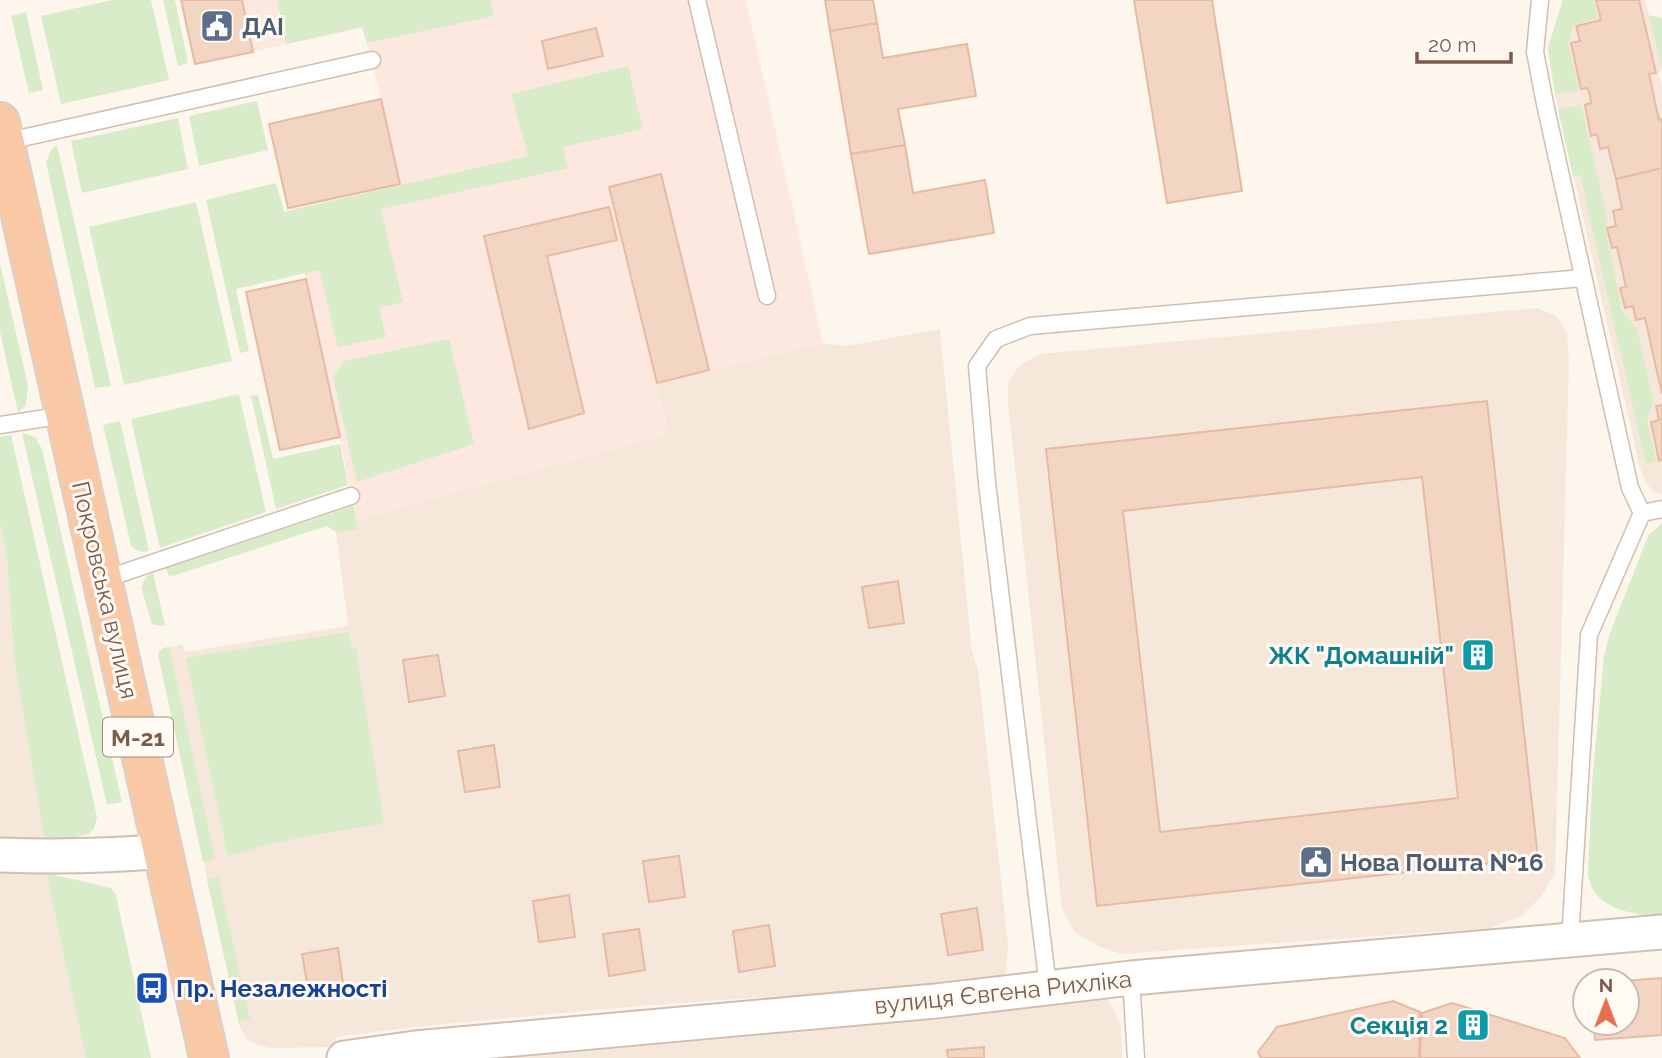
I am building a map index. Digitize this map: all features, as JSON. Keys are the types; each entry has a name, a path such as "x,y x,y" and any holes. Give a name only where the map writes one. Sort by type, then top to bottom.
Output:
{"highway":[{"name":"Покровська вулиця","path":"2,132 209,1058"}],"street":[{"path":"0,855 45,857 164,851"},
{"name":"вулиця Євгена Рихліка","path":"344,1058 415,1048 936,1001 1131,978 1662,932"}],"lane":[{"path":"697,0 768,296"},
{"path":"1540,0 1535,52 1630,488 1642,513 1589,635 1570,939"},
{"path":"2,132 372,60"},
{"path":"1048,986 987,483 976,366 996,339 1030,326 1583,278"},
{"path":"0,425 65,415"},
{"path":"103,580 351,496"},
{"path":"1642,513 1662,509"},
{"path":"1131,978 1136,1058"}],"shaded area":[{"path":"181,0 746,0 823,343 657,383 668,435 356,520 340,438 280,450 246,292 306,279 269,124 381,99 363,28 195,64"},
{"path":"1563,0 1645,0 1649,15 1662,18 1662,70 1658,73 1662,85 1662,495 1653,491 1645,482 1640,468 1555,94 1548,48"},
{"name":"ЖК \"Домашній\"","path":"1537,308 1556,316 1567,332 1569,362 1555,873 1541,897 1521,916 1490,928 1121,954 1100,947 1076,933 1062,909 1008,403 1008,383 1019,366 1040,354"},
{"path":"940,329 972,651 978,670 1008,943 1006,976 906,987 639,1006 415,1027 336,1037 336,1047 270,1048 247,1039 239,1025 159,650 182,644 185,652 348,626 336,532 358,530 356,520 668,434 657,383 823,343 847,346"},
{"path":"0,523 7,557 14,660 45,844 0,843"},
{"path":"31,866 46,873 86,1058 0,1058 0,869"},
{"path":"1103,996 1112,1005 1121,1027 1122,1058 512,1058 935,1020"}],"green space":[{"path":"112,0 151,0 169,80 61,104 41,16"},
{"path":"163,0 175,0 188,63 178,66"},
{"path":"277,0 490,0 494,16 367,43 362,27 286,44"},
{"path":"1563,0 1594,0 1598,18 1573,25 1568,44 1579,90 1555,94 1548,48"},
{"path":"26,12 43,90 29,93 11,16"},
{"path":"1649,16 1662,18 1662,69"},
{"path":"628,66 643,129 563,147 568,168 381,209 403,302 379,308 386,337 338,347 319,270 236,289 249,351 240,353 206,200 276,183 284,212 528,156 511,94"},
{"path":"257,101 268,150 199,166 189,116"},
{"path":"1581,105 1608,222 1605,227 1622,311 1637,329 1653,400 1647,421 1656,461 1646,463 1580,175 1573,176 1558,110"},
{"path":"178,118 188,169 82,193 71,141"},
{"path":"57,145 111,386 95,388 46,162 52,148"},
{"path":"196,202 232,361 124,385 89,227"},
{"path":"0,263 28,386 26,405 18,412 0,332"},
{"path":"449,339 474,444 357,482 333,377 344,361"},
{"path":"239,394 266,512 160,548 131,419"},
{"path":"258,395 273,459 340,444 348,485 276,509 251,396"},
{"path":"120,421 149,551 139,551 131,545 103,425"},
{"path":"22,433 35,437 42,449 122,802 107,805"},
{"path":"11,435 97,817 94,829 89,834 45,844 14,660 7,557 0,523 0,437"},
{"path":"353,506 358,530 336,532 327,526 169,577 166,568"},
{"path":"1662,523 1662,918 1615,908 1605,902 1591,885 1588,873 1592,783 1604,657 1609,636 1648,536"},
{"path":"153,573 165,625 163,626 152,624 141,587 146,577"},
{"path":"349,632 351,649 356,648 384,824 286,841 228,856 186,658"},
{"path":"169,647 215,859 203,862 158,654 163,648"},
{"path":"46,873 111,888 116,895 151,1058 86,1058"},
{"path":"218,877 250,1019 239,1022 207,880"}],"building":[{"name":"ДАІ","path":"181,0 242,0 253,52 195,64"},
{"path":"825,0 873,0 877,23 830,31"},
{"path":"1134,0 1212,0 1242,191 1167,203"},
{"path":"1596,0 1639,0 1656,73 1649,74 1659,120 1662,119 1662,168 1616,179 1608,147 1600,149 1597,134 1591,136 1585,105 1591,103 1590,96 1588,88 1581,89 1571,43 1580,41 1576,26 1601,20"},
{"path":"877,23 883,58 967,44 976,96 898,109 905,145 851,154 830,31"},
{"path":"596,28 603,56 548,69 542,41"},
{"path":"381,99 400,184 288,208 269,124"},
{"path":"905,145 913,193 985,180 994,233 869,254 851,154"},
{"path":"1662,168 1662,394 1645,318 1636,320 1633,306 1625,308 1620,288 1626,287 1617,247 1612,248 1607,228 1616,226 1613,211 1622,209 1616,179"},
{"path":"661,174 709,370 657,383 609,187"},
{"path":"609,207 617,240 547,256 584,413 529,429 484,236"},
{"path":"306,279 340,437 280,450 246,292"},
{"name":"ЖК \"Домашній\"","path":"1487,401 1538,858 1097,906 1046,449","holes":["1422,477 1458,798 1160,832 1123,511"]},
{"path":"1662,405 1662,460 1659,461 1651,422 1659,420 1656,406"},
{"path":"898,581 904,623 869,628 862,587"},
{"path":"438,655 445,696 409,702 403,660"},
{"path":"494,745 500,787 465,792 458,751"},
{"path":"679,856 685,897 649,902 643,861"},
{"path":"569,895 575,937 539,942 533,901"},
{"path":"977,908 983,950 948,955 941,914"},
{"path":"769,925 775,966 739,972 733,931"},
{"path":"639,929 645,970 609,976 603,934"},
{"path":"338,948 344,990 309,995 302,954"},
{"path":"1662,978 1662,1035 1641,1037 1641,980"},
{"path":"1393,1001 1420,1012 1419,1058 1261,1058 1258,1052 1277,1027"},
{"name":"Секція 2","path":"1452,1003 1565,1038 1580,1058 1420,1058 1422,1013"},
{"path":"1595,1037 1635,1037 1595,1040"},
{"path":"984,1047 984,1058 948,1058 947,1050"}],"place":[{"name":"ДАІ","path":"217,26"},
{"name":"ЖК \"Домашній\"","path":"1478,655"},
{"name":"Нова Пошта №16","path":"1316,862"},
{"name":"Пр. Незалежності","path":"152,988"},
{"name":"Секція 2","path":"1473,1025"}]}
